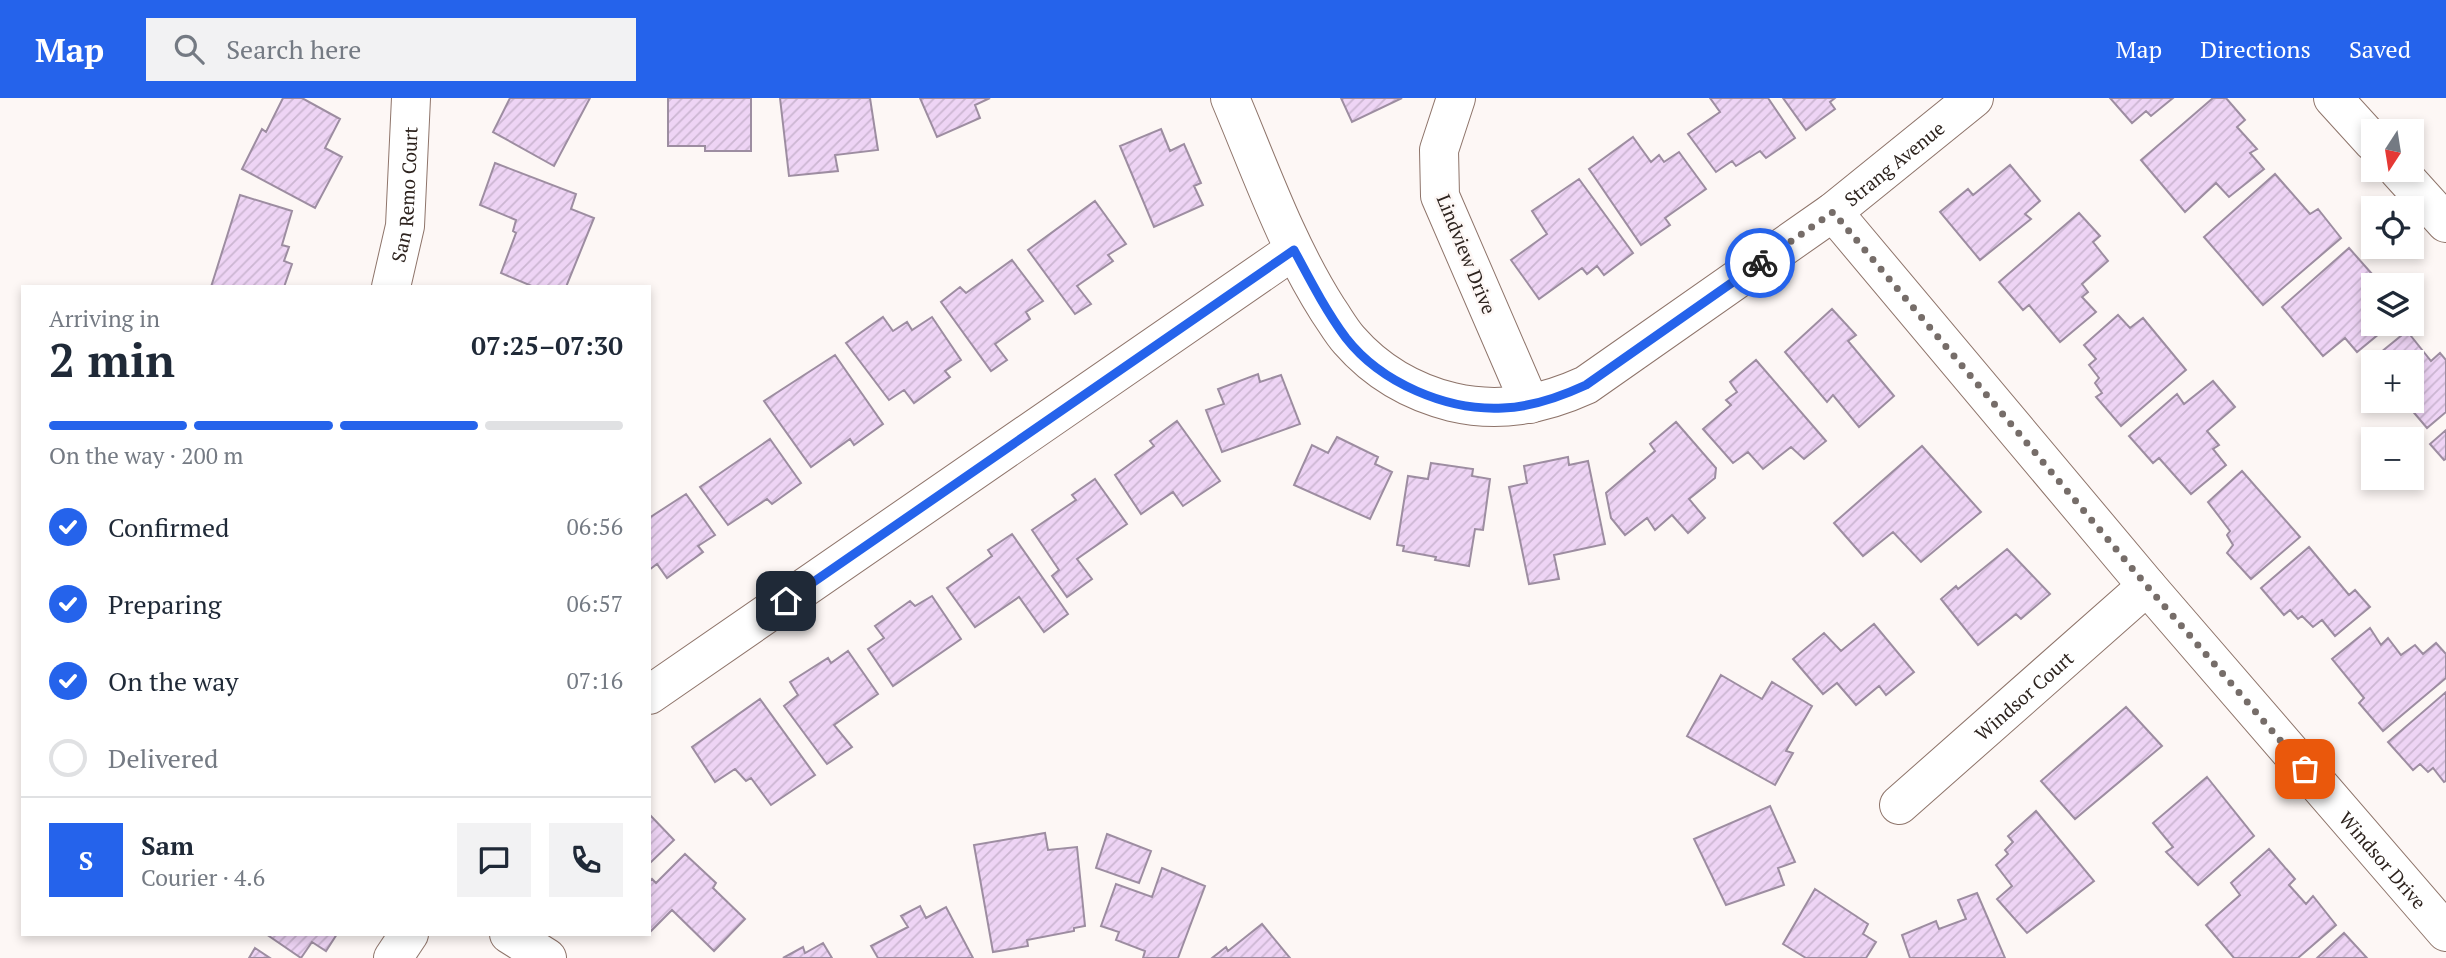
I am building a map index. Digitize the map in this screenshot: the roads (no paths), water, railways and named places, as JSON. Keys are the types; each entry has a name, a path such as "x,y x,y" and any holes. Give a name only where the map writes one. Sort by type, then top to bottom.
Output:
{"street":[{"name":"San Remo Court","path":"391,285 405,226 411,98"},
{"name":"Strang Avenue","path":"1230,98 1294,250 1347,339 1373,364 1401,383 1435,398 1472,406 1503,408 1560,397 1586,385 1833,212 1973,98"},
{"name":"Lindview Drive","path":"1456,98 1439,150 1440,196 1530,404"},
{"path":"2333,98 2361,129"},
{"path":"2409,182 2446,223"},
{"name":"Windsor Drive","path":"1833,212 2147,586 2446,932"},
{"path":"651,694 1294,250"},
{"name":"Windsor Court","path":"1899,805 2147,586"},
{"path":"393,958 408,936"},
{"path":"512,936 547,958"}]}
